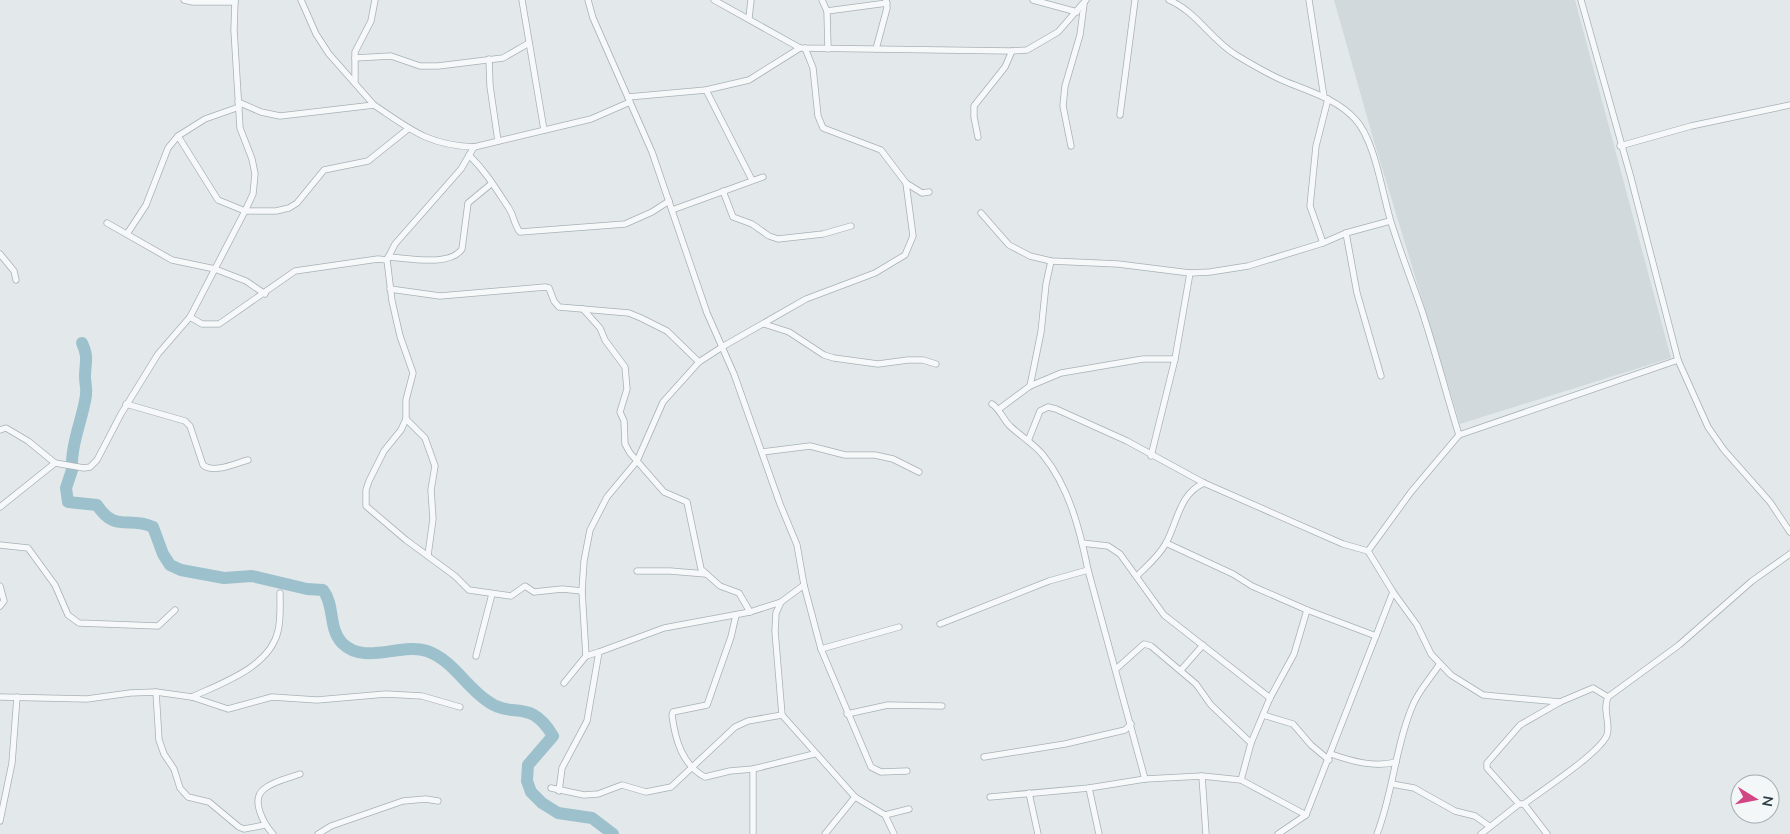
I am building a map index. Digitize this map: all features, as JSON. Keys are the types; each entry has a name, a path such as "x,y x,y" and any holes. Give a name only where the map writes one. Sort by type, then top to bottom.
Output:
{"street":[{"path":"0,430 6,428 15,432 56,463 76,468 90,466 97,460 126,404 158,354 190,316 253,194 254,174 252,159 240,128 235,1 193,2 184,0"},
{"path":"301,0 316,34 329,54 374,105 408,129 434,141 456,146 474,146 591,120 629,99 706,90 749,80 803,48"},
{"path":"355,82 357,47 371,21 375,0"},
{"path":"522,0 544,130"},
{"path":"588,0 593,18 652,152 707,313 734,374 797,545 804,585 822,649 848,714 875,770 907,771"},
{"path":"714,0 803,48 1012,51 1027,50 1058,32 1085,2"},
{"path":"748,18 750,0"},
{"path":"822,0 827,11 828,48"},
{"path":"1033,0 1077,12"},
{"path":"1120,115 1135,0"},
{"path":"1169,0 1183,6 1232,53 1282,79 1326,98 1345,109 1357,120 1365,133 1390,221 1421,309 1459,435"},
{"path":"1308,0 1326,98 1316,146 1310,206 1323,243"},
{"path":"1581,0 1620,146 1631,178 1678,360 1708,427 1724,450 1770,502 1790,532"},
{"path":"827,11 886,2 876,49"},
{"path":"1071,146 1063,118 1063,106 1065,86 1080,35 1085,2"},
{"path":"355,58 391,56 420,66 438,66 503,58 529,43"},
{"path":"803,48 813,68 818,116 823,128 880,150 906,183 922,193 929,192"},
{"path":"978,137 974,106 1005,67 1012,51"},
{"path":"489,60 490,86 498,141"},
{"path":"706,90 752,180"},
{"path":"127,234 146,206 168,148 178,136 205,120 239,105 280,116 374,105"},
{"path":"1620,146 1691,126 1790,105"},
{"path":"178,136 214,196 229,206 245,212 276,211 289,208 297,203 324,170 368,161 408,129"},
{"path":"474,146 444,189 395,244 388,259 390,289 400,336 413,373 406,400 406,419 401,430 384,451 369,481 366,490 366,506 406,540 455,576 469,590 511,596 525,586 534,592 562,589 582,591"},
{"path":"469,155 490,177 491,184 510,209 519,231 522,232 625,224 652,212 669,201"},
{"path":"672,210 764,177"},
{"path":"586,656 582,591 584,560 590,530 607,497 637,461 663,402 700,362 722,347 806,299 875,273 904,255 913,236 906,183"},
{"path":"190,316 202,324 219,324 265,294 295,271 369,260 442,260 459,254 462,249 468,203 491,184"},
{"path":"722,191 733,218 752,224 773,238 823,234 852,226"},
{"path":"981,213 1009,245 1020,252 1051,261 1118,264 1190,273 1248,266 1323,243 1346,233 1390,221"},
{"path":"107,223 148,248 179,263 215,269 246,281 265,294"},
{"path":"1346,233 1357,293 1381,376"},
{"path":"0,254 14,271 16,280"},
{"path":"1030,386 1042,332 1051,261"},
{"path":"1151,456 1175,359 1190,273"},
{"path":"390,289 440,296 545,287 549,288 556,306 629,314 640,318 675,336 700,362"},
{"path":"584,309 600,328 605,340 625,367 627,389 620,412 624,421 625,444 664,492 687,502 698,562 706,574 720,586 739,593 750,612"},
{"path":"764,324 790,332 824,355 834,358 878,364 908,360 923,360 936,364"},
{"path":"999,409 1030,386 1061,372 1143,360 1175,359"},
{"path":"1368,551 1410,492 1459,435 1678,360"},
{"path":"126,404 185,420 190,426 203,465 206,468 213,469 248,460"},
{"path":"992,404 999,409 1008,425 1043,455 1062,484 1082,543 1146,779"},
{"path":"1028,441 1040,411 1048,408 1086,421 1204,483 1343,544 1368,551 1393,592 1417,625 1431,654 1439,665 1483,695 1560,702"},
{"path":"406,419 424,438 435,466 431,490 433,519 428,555"},
{"path":"762,452 810,446 845,455 875,454 893,459 919,472"},
{"path":"0,507 56,463"},
{"path":"1138,575 1166,543 1187,495 1191,490 1204,483"},
{"path":"1082,543 1108,546 1120,554 1138,575 1161,612 1270,698"},
{"path":"1166,543 1240,578 1252,586 1307,610 1376,636"},
{"path":"0,545 28,548 55,585 68,615 78,623 158,626 175,610"},
{"path":"1481,834 1489,826 1601,746 1608,731 1605,708 1608,697 1679,646 1752,580 1790,554"},
{"path":"637,571 670,570 706,574"},
{"path":"940,624 1026,589 1088,570"},
{"path":"564,683 586,656 664,628 750,612 781,602 804,585"},
{"path":"0,586 4,601 0,606"},
{"path":"192,697 237,676 263,656 273,644 278,630 280,592"},
{"path":"1278,834 1306,815 1393,592"},
{"path":"476,656 492,594"},
{"path":"781,602 776,613 775,631 782,715 814,754 855,798 885,815 894,834"},
{"path":"1241,780 1251,743 1270,698 1294,654 1307,610"},
{"path":"736,615 731,637 707,705 676,709 672,715 676,743 692,768 707,777 730,771 753,769 814,754"},
{"path":"822,649 899,627"},
{"path":"1116,669 1148,644 1196,684 1211,705 1251,743"},
{"path":"1181,670 1203,645"},
{"path":"559,790 562,768 587,722 599,652"},
{"path":"1376,834 1392,784 1396,762 1412,706 1418,694 1439,665"},
{"path":"1547,834 1487,768 1487,763 1520,725 1560,702 1593,688 1608,697"},
{"path":"0,697 87,699 130,692 156,692 192,697 228,709 272,697 317,700 386,694 422,696 460,707"},
{"path":"156,692 160,748 174,769 183,792 188,797 209,802 239,827 244,829 265,825"},
{"path":"0,820 12,763 16,697"},
{"path":"848,714 888,705 942,706"},
{"path":"551,788 591,794 622,785 646,792 670,787 741,723 782,715"},
{"path":"1263,715 1293,724 1311,746 1330,757 1361,762 1388,764 1396,762"},
{"path":"984,757 1065,744 1125,730 1132,724"},
{"path":"1125,730 1134,734"},
{"path":"753,769 753,834"},
{"path":"273,834 265,825 259,806 262,790 300,774"},
{"path":"990,797 1089,788 1146,779 1202,776 1241,780 1306,815"},
{"path":"1202,776 1206,834"},
{"path":"1392,784 1414,788 1454,810 1475,816 1489,826"},
{"path":"1089,788 1098,834"},
{"path":"1029,793 1038,834"},
{"path":"826,834 855,798"},
{"path":"318,834 332,826 403,801 420,799 438,800"},
{"path":"885,815 909,809"}],"shaded area":[{"path":"1334,0 1575,0 1671,358 1460,424 1373,138"}],"waterway":[{"path":"72,463 72,454 85,404 86,356 82,343"},
{"path":"72,470 66,488 68,502 97,505 110,519 153,527 163,554 170,565 181,570 224,578 252,576 307,589 323,590 329,602 333,624 338,637 351,650 361,653 406,649 427,651 444,660 479,694 496,706 536,716 553,736 528,765 527,781 531,792 542,803 558,813 592,818 613,834"}]}
